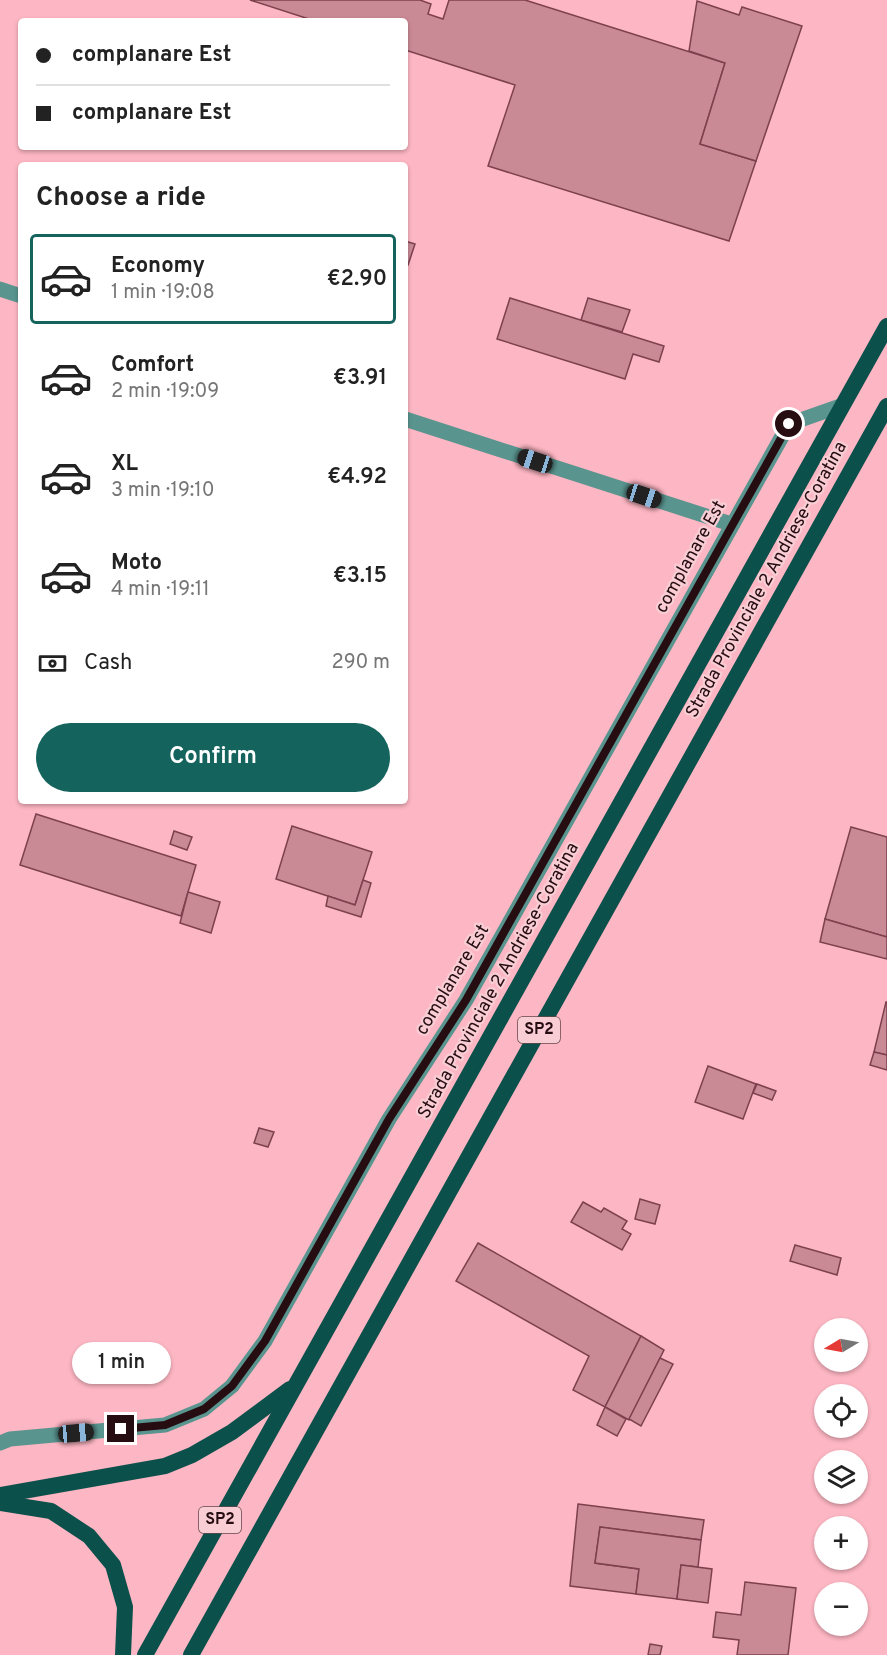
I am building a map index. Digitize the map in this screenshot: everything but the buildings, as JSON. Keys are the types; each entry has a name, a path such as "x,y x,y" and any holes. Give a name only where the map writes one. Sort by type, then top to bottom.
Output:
{"highway":[{"name":"Strada Provinciale 2 Andriese-Coratina","path":"145,1655 887,326"},
{"name":"Strada Provinciale 2 Andriese-Coratina","path":"191,1655 887,406"},
{"path":"0,1495 165,1466 192,1455 232,1432 296,1385"},
{"path":"0,1503 51,1511 89,1536 113,1565 125,1606 123,1655"}],"street":[{"path":"0,289 18,295"},
{"name":"complanare Est","path":"0,1443 9,1439 165,1425 204,1409 232,1386 265,1341 389,1119 466,1000 789,424 843,405"},
{"path":"408,420 731,524"}],"route":[{"path":"121,1429 165,1425 204,1409 232,1386 265,1341 389,1119 466,1000 789,424"}]}
